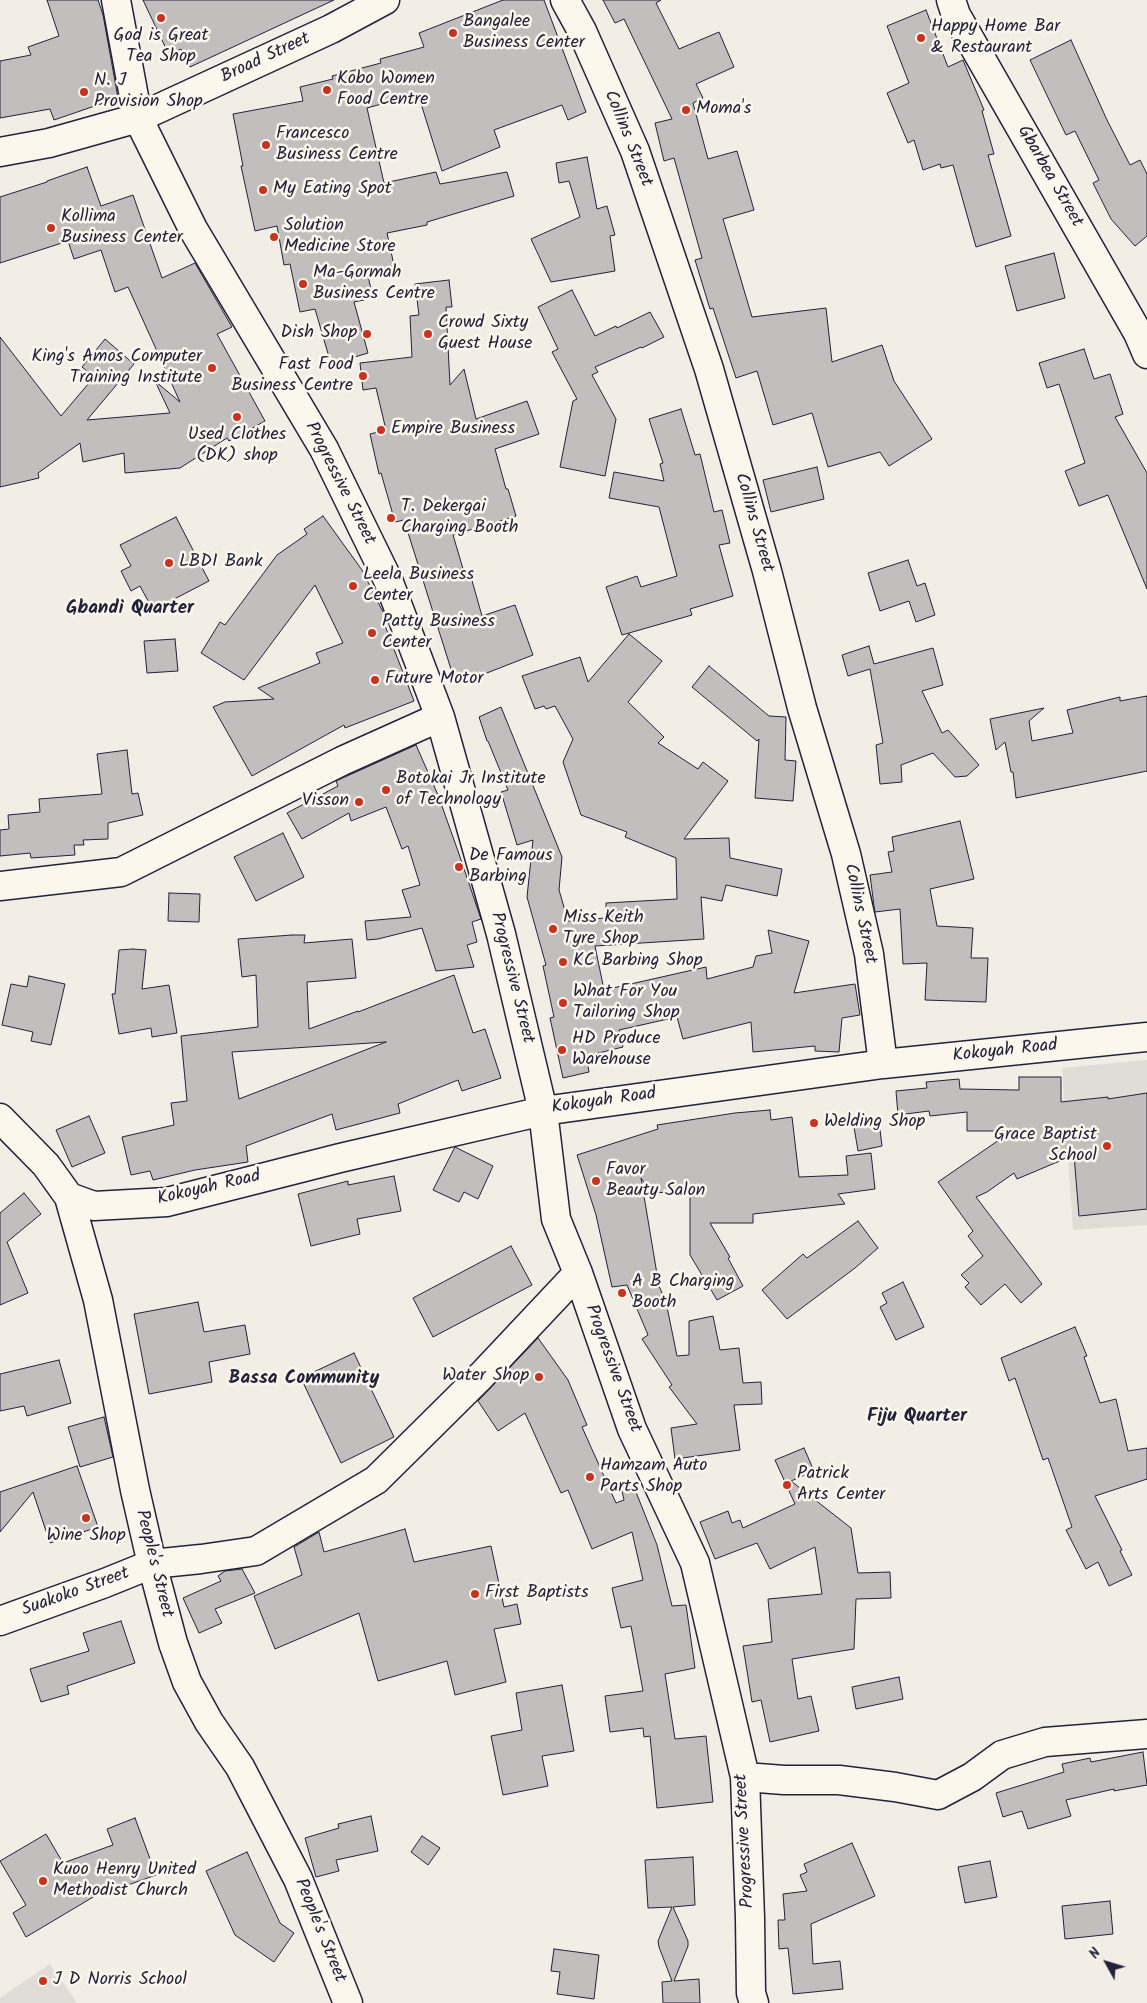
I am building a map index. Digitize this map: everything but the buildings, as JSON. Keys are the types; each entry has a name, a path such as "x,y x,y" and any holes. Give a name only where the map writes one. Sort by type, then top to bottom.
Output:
{"street":[{"name":"Progressive Street","path":"116,0 138,118 193,230 324,449 388,580 440,717 501,934 543,1110 556,1219 578,1273 632,1429 695,1563 745,1777 751,1993 754,2003"},
{"name":"Broad Street","path":"0,152 49,143 138,118 331,29 385,0"},
{"name":"Collins Street","path":"565,0 582,31 635,152 708,369 767,571 802,708 846,854 870,954 883,1064"},
{"name":"Gbarbea Street","path":"951,0 956,15 1138,333 1147,354"},
{"path":"0,886 121,872 342,761 440,717"},
{"name":"Kokoyah Road","path":"69,1197 94,1206 167,1202 340,1158 543,1110 883,1064 1147,1037"},
{"name":"People's Street","path":"0,1118 46,1165 69,1197 98,1300 136,1490 172,1643 187,1682 209,1722 240,1767 298,1879 348,2003"},
{"name":"Suakoko Street","path":"0,1621 152,1564 256,1551 376,1480 482,1375 578,1273"},
{"path":"745,1777 784,1780 839,1780 938,1795 972,1777 1002,1755 1045,1742 1147,1734"}],"shaded area":[{"name":"Grace Baptist School","path":"1147,1060 1147,1225 1073,1230 1062,1068"},
{"name":"J D Norris School","path":"50,1964 77,2003 0,2003 0,1998"}],"place":[{"name":"God is Great Tea Shop","path":"161,18"},
{"name":"Bangalee Business Center","path":"453,33"},
{"name":"Happy Home Bar & Restaurant","path":"921,38"},
{"name":"Kobo Women Food Centre","path":"327,90"},
{"name":"N. J Provision Shop","path":"84,92"},
{"name":"Moma's","path":"686,110"},
{"name":"Francesco Business Centre","path":"266,145"},
{"name":"My Eating Spot","path":"263,190"},
{"name":"Kollima Business Center","path":"51,228"},
{"name":"Solution Medicine Store","path":"274,237"},
{"name":"Ma-Gormah Business Centre","path":"303,284"},
{"name":"Dish Shop","path":"367,334"},
{"name":"Crowd Sixty Guest House","path":"428,334"},
{"name":"King's Amos Computer Training Institute","path":"212,368"},
{"name":"Fast Food Business Centre","path":"363,376"},
{"name":"Used Clothes (DK) shop","path":"237,417"},
{"name":"Empire Business","path":"381,430"},
{"name":"T. Dekergai Charging Booth","path":"391,518"},
{"name":"LBDI Bank","path":"169,563"},
{"name":"Leela Business Center","path":"353,586"},
{"name":"Patty Business Center","path":"372,633"},
{"name":"Future Motor","path":"375,680"},
{"name":"Botokai Jr Institute of Technology","path":"386,790"},
{"name":"Visson","path":"359,802"},
{"name":"De Famous Barbing","path":"459,867"},
{"name":"Miss Keith Tyre Shop","path":"553,929"},
{"name":"KC Barbing Shop","path":"563,962"},
{"name":"What For You Tailoring Shop","path":"563,1003"},
{"name":"HD Produce Warehouse","path":"562,1050"},
{"name":"Welding Shop","path":"814,1123"},
{"name":"Grace Baptist School","path":"1107,1146"},
{"name":"Favor Beauty Salon","path":"596,1181"},
{"name":"A B Charging Booth","path":"622,1293"},
{"name":"Water Shop","path":"539,1377"},
{"name":"Hamzam Auto Parts Shop","path":"590,1477"},
{"name":"Patrick Arts Center","path":"787,1485"},
{"name":"Wine Shop","path":"86,1518"},
{"name":"First Baptists","path":"475,1594"},
{"name":"Kuoo Henry United Methodist Church","path":"43,1881"},
{"name":"J D Norris School","path":"43,1981"}],"district":[{"name":"Gbandi Quarter","path":"130,610"},
{"name":"Bassa Community","path":"304,1380"},
{"name":"Fiju Quarter","path":"917,1418"}]}
